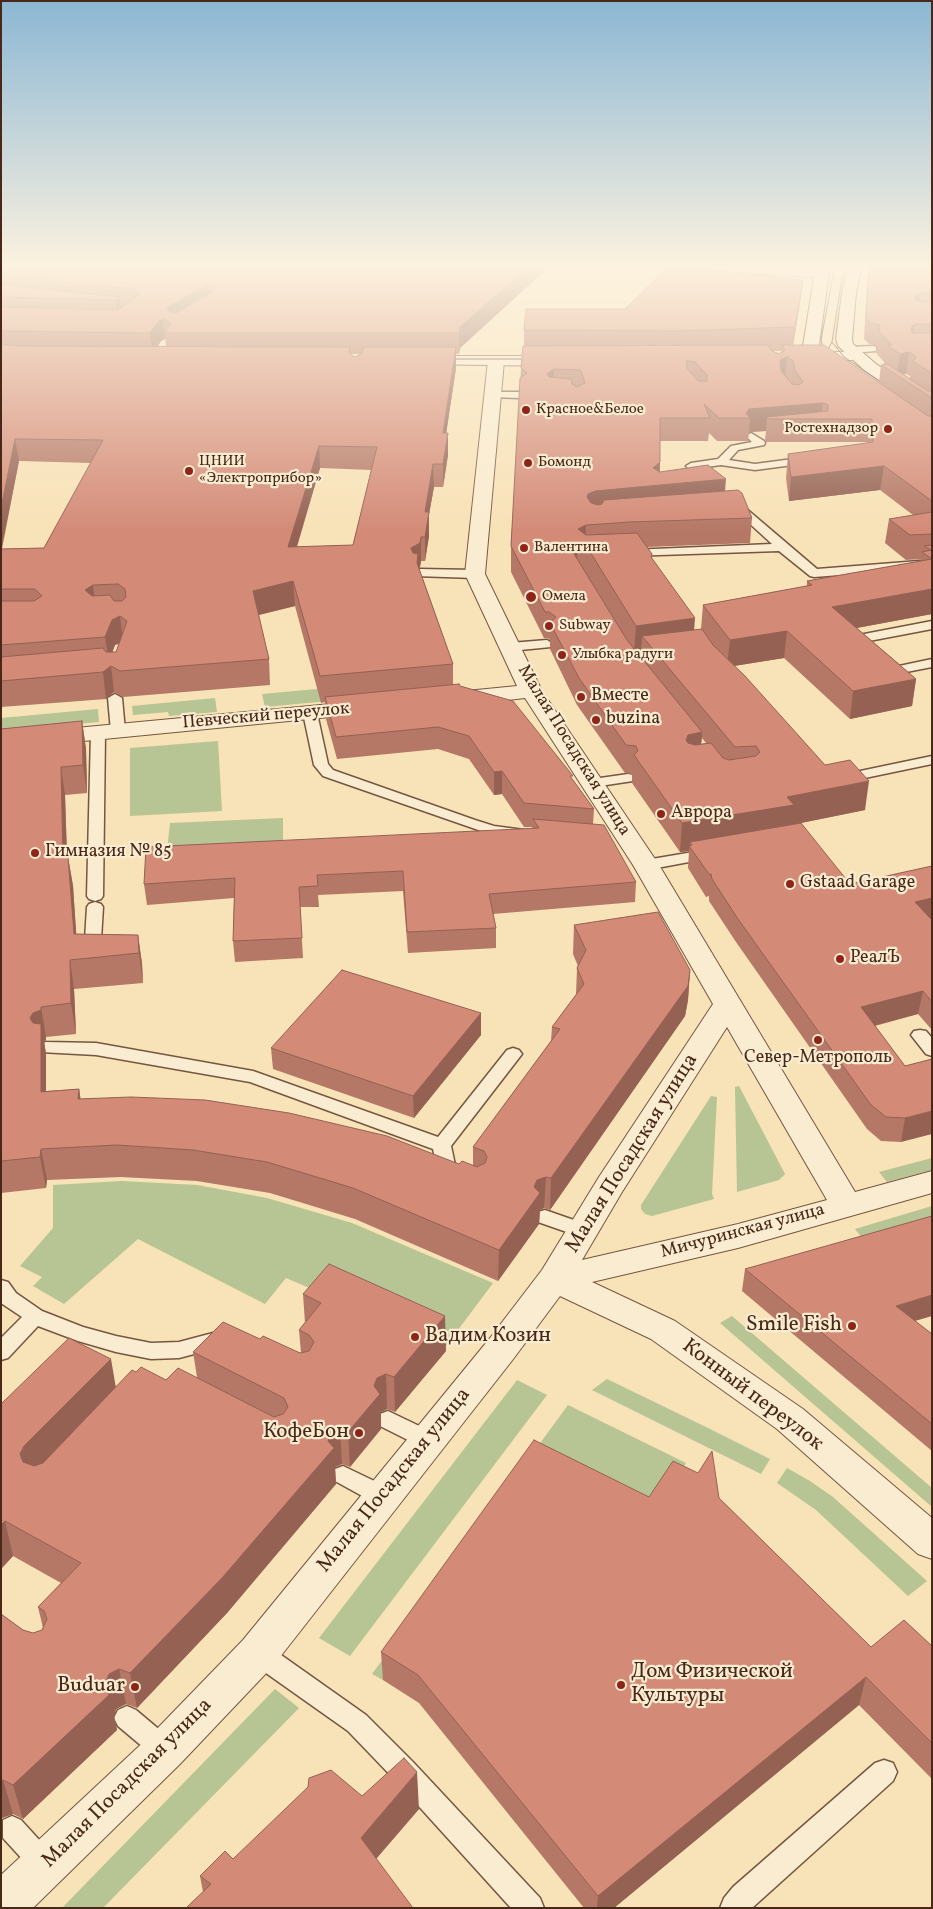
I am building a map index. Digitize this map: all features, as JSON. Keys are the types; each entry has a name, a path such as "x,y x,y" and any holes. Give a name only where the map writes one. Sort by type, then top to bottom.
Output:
{"street":[{"path":"818,354 853,380"},
{"path":"786,360 822,358 846,354"},
{"path":"854,354 890,381 932,408"},
{"path":"406,361 576,361"},
{"path":"475,574 496,361"},
{"name":"Малая Посадская улица","path":"475,574 531,691 593,783 619,836 646,865 846,1205"},
{"path":"437,701 531,691"},
{"name":"Певческий переулок","path":"1,742 384,706"},
{"name":"Малая Посадская улица","path":"1,1907 165,1750 258,1654 554,1279 610,1185 727,1005"},
{"name":"Мичуринская улица","path":"554,1279 738,1236 932,1182"},
{"name":"Конный переулок","path":"554,1279 664,1330 790,1419 932,1542"}],"lane":[{"path":"493,395 520,395"},
{"path":"721,462 735,448 760,444 751,436 771,434"},
{"path":"691,486 712,486 691,466 721,462 755,467 819,458"},
{"path":"733,507 814,573 932,564"},
{"path":"619,554 782,547"},
{"path":"419,573 475,574"},
{"path":"932,625 859,639 896,670 932,663"},
{"path":"510,647 547,644"},
{"path":"92,956 108,732 115,698"},
{"path":"310,713 321,765 328,774 492,830 534,834"},
{"path":"829,781 932,760"},
{"path":"593,783 628,778"},
{"path":"646,865 730,850"},
{"path":"920,1035 932,1050"},
{"path":"46,1048 96,1049 253,1077 442,1145"},
{"path":"467,1185 448,1178 442,1145 513,1054"},
{"path":"545,1217 584,1230"},
{"path":"1,1287 9,1298 35,1316 78,1333 116,1344 151,1351 179,1350 213,1342 235,1344 242,1347"},
{"path":"1,1352 35,1316"},
{"path":"388,1420 428,1440"},
{"path":"343,1475 383,1496"},
{"path":"258,1654 357,1723 404,1771 530,1908"},
{"path":"127,1718 165,1750"},
{"path":"734,1908 743,1896 884,1772"},
{"path":"12,1829 45,1866"}],"green space":[{"path":"450,677 455,689 265,707 262,694"},
{"path":"215,698 217,712 169,716 168,712 133,715 132,706"},
{"path":"98,709 99,722 1,731 1,718"},
{"path":"218,741 222,811 130,816 130,748"},
{"path":"283,818 283,845 167,850 170,823"},
{"path":"739,1086 785,1174 779,1180 737,1192 735,1087"},
{"path":"711,1096 717,1097 712,1194 714,1199 652,1216 645,1214 641,1209 641,1205"},
{"path":"932,1158 932,1170 887,1182 879,1172"},
{"path":"122,1181 197,1185 267,1198 352,1223 493,1283 446,1346 286,1278 265,1304 138,1239 64,1304 33,1286 42,1277 20,1266 53,1228 53,1185"},
{"path":"932,1206 932,1217 862,1238 855,1229"},
{"path":"732,1316 932,1488 932,1507 720,1323"},
{"path":"607,1379 770,1459 761,1474 592,1390"},
{"path":"517,1380 547,1395 350,1656 319,1638"},
{"path":"568,1405 686,1463 670,1489 383,1680 372,1674"},
{"path":"787,1468 833,1497 927,1581 908,1596 816,1510 777,1483"},
{"path":"275,1689 299,1708 103,1908 62,1908"}],"building":[{"path":"1,354 351,354 355,357 361,354 455,354 443,433 448,433 443,464 433,464 425,512 429,512 425,537 421,537 420,543 411,548 413,553 418,554 417,563 453,664 320,676 293,581 253,591 269,659 120,671 111,666 103,672 1,681 1,657 103,648 106,652 116,652 127,621 120,616 112,620 105,637 1,645 1,601 34,601 42,596 35,589 1,589 1,549 44,548 103,440 15,439 1,508","holes":["319,446 377,447 353,545 288,547","118,584 125,589 126,597 122,601 114,601 110,595 92,596 85,590 93,585"]},
{"path":"522,354 837,354 928,416 932,416 932,501 884,466 791,477 788,454 873,442 873,431 875,428 872,426 872,419 769,419 767,417 828,411 828,405 823,403 749,409 746,413 750,418 719,418 704,404 710,418 660,418 660,462 653,468 660,472 708,465 726,479 595,491 588,494 587,497 591,503 598,505 602,504 604,500 738,490 742,493 752,518 630,522 586,525 578,529 586,535 637,533 652,554 651,557 695,618 636,626 587,547 578,542 571,549 627,640 702,732 688,735 686,740 688,743 695,745 711,743 723,758 729,760 756,756 760,752 756,746 735,747 642,636 702,629 713,645 745,676 825,765 850,760 869,781 787,797 794,805 682,823 634,755 638,751 636,746 626,745 579,678 550,623 556,617 549,612 545,612 511,546 520,378 527,373 521,368","holes":["787,357 793,361 795,370 803,382 799,385 792,384 781,371 780,360","687,361 695,362 707,375 707,381 698,381 686,367","554,369 581,370 585,383 577,387 572,384 571,379 549,377 547,374"]},
{"path":"912,354 932,354 932,373 912,361 916,358"},
{"path":"888,364 928,391 932,391 932,398 881,365"},
{"path":"932,512 932,534 910,535 889,519"},
{"path":"932,545 932,559 922,552 931,550 924,546"},
{"path":"932,559 932,589 832,607 916,679 853,691 787,631 730,640 703,605 812,585 807,581"},
{"path":"459,684 460,686 513,701 573,776 570,776 594,809 524,803 502,771 494,772 469,736 438,727 336,737 325,697"},
{"path":"82,721 83,765 61,767 63,858 68,857 74,934 138,935 139,953 70,960 71,1003 41,1007 41,1010 33,1013 30,1018 33,1023 41,1024 41,1092 79,1089 78,1099 131,1097 205,1100 289,1113 387,1136 459,1164 462,1161 477,1167 485,1163 487,1157 484,1151 473,1147 560,1029 552,1027 584,984 577,968 586,950 574,925 658,912 690,970 688,986 551,1178 546,1177 537,1180 534,1187 540,1193 499,1250 353,1188 267,1162 193,1150 117,1145 41,1149 40,1157 1,1161 1,729"},
{"path":"533,819 604,825 636,882 489,894 496,928 407,932 403,871 317,875 318,886 299,887 302,938 233,941 235,878 144,884 146,847 539,828"},
{"path":"801,823 850,884 932,866 932,898 915,902 932,920 932,1002 923,991 861,1007 905,1066 932,1059 932,1111 905,1118 886,1117 871,1105 738,919 712,879 711,874 709,874 689,846 692,845 690,842"},
{"path":"342,970 481,1013 413,1096 271,1048"},
{"path":"932,1216 932,1295 896,1306 932,1334 932,1424 745,1269"},
{"path":"329,1264 445,1316 394,1377 386,1374 377,1378 374,1386 380,1394 348,1432 340,1429 331,1433 328,1441 334,1448 222,1578 130,1673 119,1669 109,1674 105,1684 109,1695 13,1785 3,1780 1,1781 1,1614 23,1630 33,1633 42,1630 47,1619 44,1611 38,1607 81,1563 5,1521 1,1525 1,1404 69,1338 111,1359 24,1446 20,1454 23,1462 34,1466 43,1463 132,1370 136,1372 141,1367 166,1380 178,1368 274,1417 283,1414 288,1407 284,1398 193,1352 223,1322 260,1339 263,1336 300,1353 309,1351 314,1342 309,1335 299,1330 321,1303 303,1294"},
{"name":"Дом Физической Культуры","path":"534,1440 649,1497 673,1461 698,1473 712,1451 719,1498 871,1647 904,1620 932,1646 932,1743 866,1677 598,1896 418,1675 381,1652"},
{"path":"404,1758 417,1772 361,1838 413,1908 186,1908 211,1884 200,1876 225,1851 233,1859 308,1787 309,1778 331,1770 362,1796"}],"tram line":[{"path":"820,356 824,354"},
{"path":"842,354 890,388"},
{"path":"442,359 535,359"}],"place":[{"name":"Красное&Белое","path":"526,410"},
{"name":"Ростехнадзор","path":"888,429"},
{"name":"Бомонд","path":"528,463"},
{"name":"ЦНИИ «Электроприбор»","path":"189,471"},
{"name":"Валентина","path":"524,548"},
{"name":"Омела","path":"531,597"},
{"name":"Subway","path":"549,626"},
{"name":"Улыбка радуги","path":"562,655"},
{"name":"Вместе","path":"581,697"},
{"name":"buzina","path":"596,720"},
{"name":"Аврора","path":"661,814"},
{"name":"Гимназия № 85","path":"35,853"},
{"name":"Gstaad Garage","path":"790,884"},
{"name":"РеалЪ","path":"840,959"},
{"name":"Север-Метрополь","path":"818,1040"},
{"name":"Smile Fish","path":"852,1326"},
{"name":"Вадим Козин","path":"415,1337"},
{"name":"КофеБон","path":"359,1433"},
{"name":"Дом Физической Культуры","path":"621,1685"},
{"name":"Buduar","path":"135,1687"}]}
